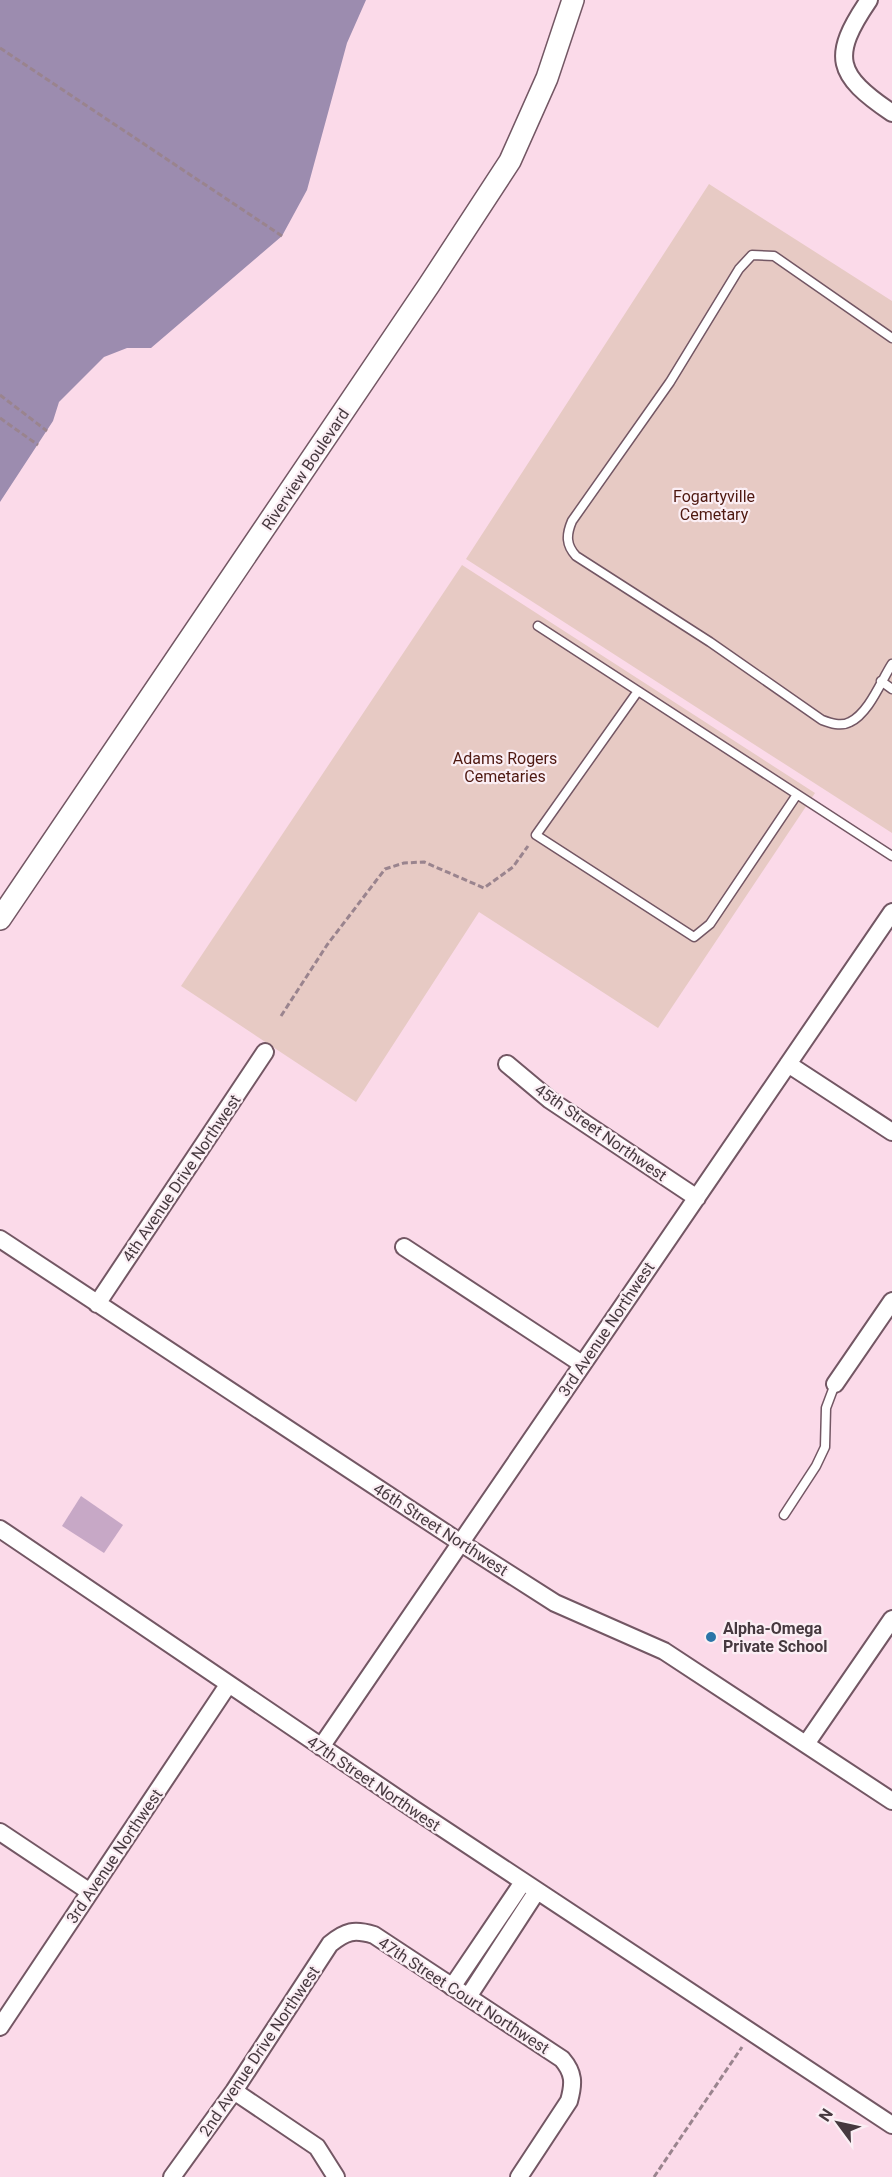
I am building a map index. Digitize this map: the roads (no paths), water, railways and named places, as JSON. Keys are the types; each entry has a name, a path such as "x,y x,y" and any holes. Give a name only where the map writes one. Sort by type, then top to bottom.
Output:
{"street":[{"name":"Riverview Boulevard","path":"0,919 429,285 510,160 547,78 573,0"},
{"path":"869,0 846,42 844,67 854,84 892,113"},
{"name":"3rd Avenue Northwest","path":"321,1747 892,912"},
{"name":"4th Avenue Drive Northwest","path":"97,1304 265,1052"},
{"name":"45th Street Northwest","path":"507,1064 550,1100 697,1198"},
{"path":"788,1065 892,1132"},
{"name":"46th Street Northwest","path":"0,1239 460,1543 555,1603 664,1651 892,1801"},
{"path":"404,1247 582,1364"},
{"path":"835,1384 892,1301"},
{"name":"47th Street Northwest","path":"0,1529 530,1887 892,2125"},
{"path":"806,1744 892,1619"},
{"name":"3rd Avenue Northwest","path":"0,2027 228,1685"},
{"path":"0,1832 90,1892"},
{"path":"452,1987 530,1887"},
{"path":"468,1997 530,1887"},
{"name":"47th Street Court Northwest","path":"350,1931 374,1935 562,2059 571,2071 574,2086 570,2101 519,2177"},
{"name":"2nd Avenue Drive Northwest","path":"172,2177 234,2091 330,1944 344,1932 350,1931"},
{"path":"234,2091 317,2147 336,2177"}],"lane":[{"path":"892,338 774,256 752,255 739,269 670,382 572,521 567,538 569,548 576,556 710,642 822,720 835,724 850,722 864,708 892,664"},
{"path":"538,626 796,796 892,856"},
{"path":"881,681 892,689"},
{"path":"638,691 536,835 694,937 710,924 796,796"},
{"path":"784,1515 816,1466 825,1447 826,1408 835,1384"}],"place":[{"name":"Alpha-Omega Private School","path":"711,1637"}],"park label":[{"name":"Fogartyville Cemetary","path":"714,505"},
{"name":"Adams Rogers Cemetaries","path":"505,767"}]}
